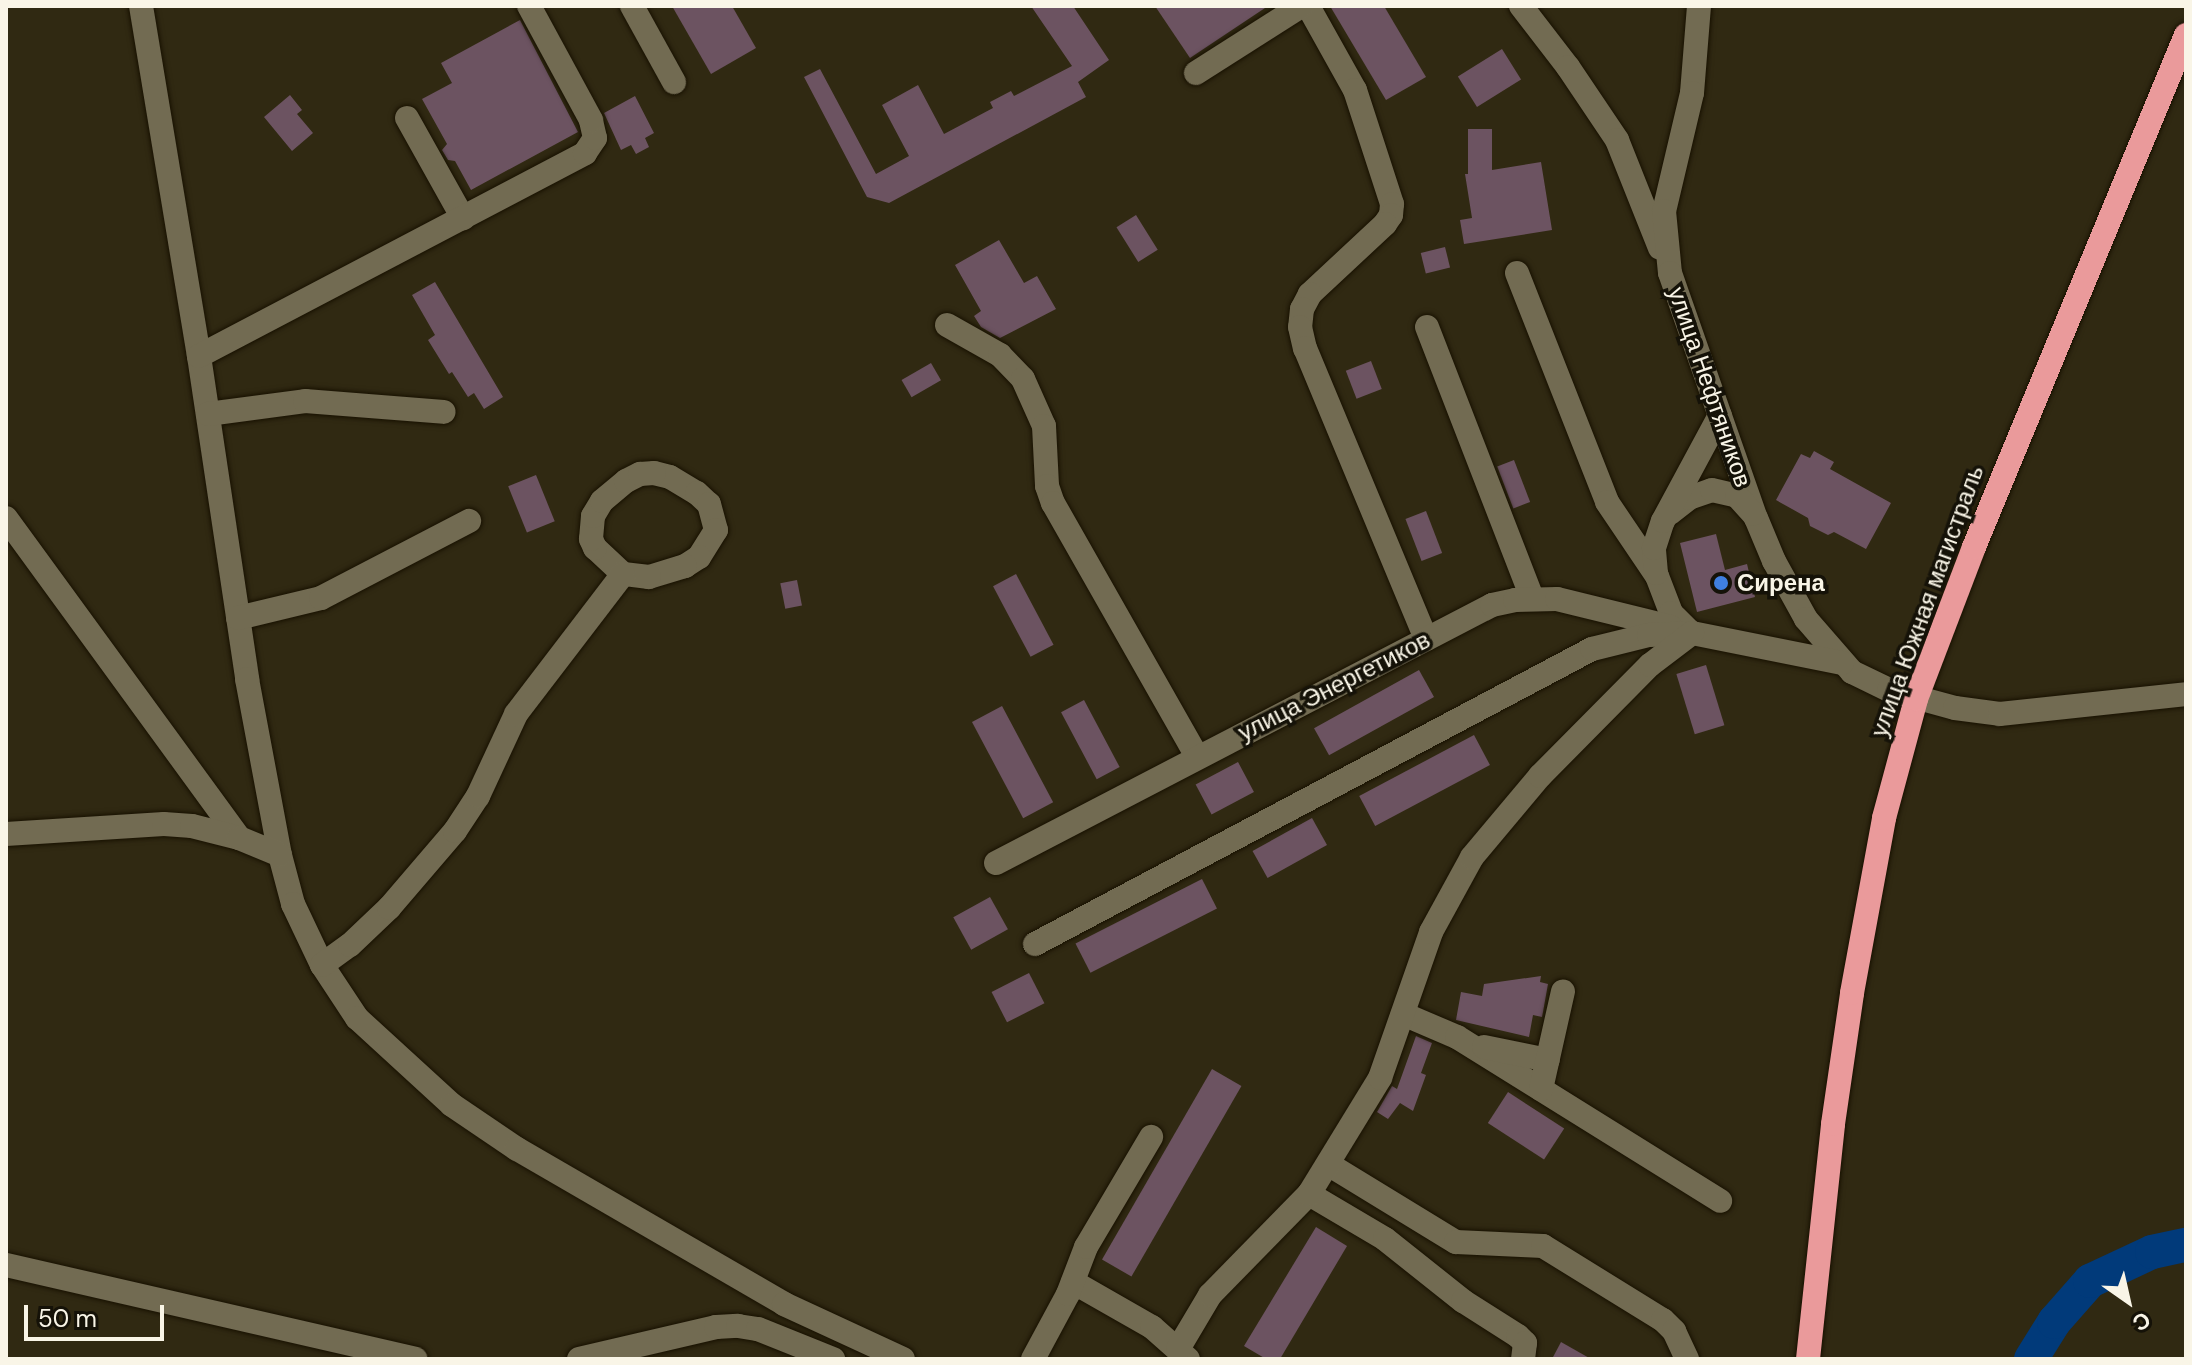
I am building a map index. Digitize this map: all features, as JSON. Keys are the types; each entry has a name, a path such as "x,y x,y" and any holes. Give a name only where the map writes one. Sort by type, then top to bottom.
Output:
{"highway":[{"name":"улица Южная магистраль","path":"1808,1359 1833,1124 1852,993 1884,818 1916,699 1974,547 2186,35"}],"street":[{"path":"141,6 199,356 238,618 280,855 293,904 322,965 357,1018 452,1105 517,1149 784,1304 903,1359"},
{"path":"199,356 585,153 595,138 591,120 529,6"},
{"path":"632,6 674,82"},
{"path":"1196,73 1301,6"},
{"path":"1308,6 1355,90 1392,204 1391,215 1385,224 1310,294 1302,309 1300,327 1305,348 1426,639"},
{"path":"1521,6 1568,67 1617,140 1670,273"},
{"name":"улица Нефтяников","path":"1699,6 1692,93 1664,211 1670,273 1756,518 1793,598 1842,663 1865,679 1916,699 2000,714 2186,694"},
{"path":"407,118 463,218"},
{"path":"1517,273 1607,502 1657,576 1671,613 1692,633"},
{"path":"947,325 1000,355 1023,379 1044,426 1047,486 1053,503 1197,756"},
{"path":"1427,327 1532,598"},
{"path":"208,414 305,401 444,412"},
{"path":"1657,576 1654,548 1663,521 1720,415"},
{"path":"654,473 683,484 709,504 716,530 699,557 668,574 623,574 604,560 591,539 593,516 612,491 640,474 654,473"},
{"path":"1663,521 1689,498 1712,490 1737,496 1756,518"},
{"path":"6,518 239,838"},
{"path":"238,618 321,598 469,521"},
{"path":"322,965 350,945 389,908 455,831 478,796 523,704 623,574"},
{"name":"улица Энергетиков","path":"996,863 1492,605 1532,598 1588,605 1692,633"},
{"path":"1073,1282 1152,1327 1183,1354 1210,1295 1309,1194 1384,1072 1440,912 1487,837 1540,776 1650,665 1692,633"},
{"path":"1035,944 1592,649 1649,635 1692,633 1842,663"},
{"path":"6,834 164,824 203,828 239,838 280,855"},
{"path":"1541,1089 1563,991"},
{"path":"1403,1014 1447,1031 1720,1201"},
{"path":"1466,1043 1548,1060"},
{"path":"1033,1359 1073,1282 1086,1247 1151,1137"},
{"path":"1328,1164 1456,1242 1532,1243 1543,1246 1663,1320 1674,1331 1687,1359"},
{"path":"1309,1194 1385,1239 1463,1301 1518,1336 1525,1343 1523,1359"},
{"path":"6,1265 415,1359"},
{"path":"579,1359 716,1327 738,1326 758,1329 833,1359"}],"building":[{"path":"672,6 732,6 756,48 711,74"},
{"path":"1031,6 1073,6 1109,60 1078,82 1086,97 889,203 867,197 804,77 820,69 876,174 909,156 882,105 918,85 944,134 993,108 990,102 1011,91 1014,96 1072,66"},
{"path":"1155,6 1268,6 1190,58"},
{"path":"1330,6 1384,6 1426,77 1386,100"},
{"path":"520,20 578,132 471,190 455,161 448,160 442,150 447,144 422,99 452,83 441,63"},
{"path":"1502,49 1521,80 1477,107 1458,77"},
{"path":"290,95 302,110 297,114 313,133 292,151 264,117"},
{"path":"635,96 654,133 645,138 649,147 636,154 631,145 621,150 604,113"},
{"path":"1468,129 1492,129 1492,170 1541,162 1552,230 1464,244 1460,220 1472,218 1465,174 1468,174"},
{"path":"1136,215 1158,250 1138,262 1116,227"},
{"path":"999,240 1024,283 1037,276 1056,309 1000,338 981,327 974,316 981,311 955,265"},
{"path":"1445,247 1450,267 1426,273 1421,253"},
{"path":"435,282 503,397 484,409 474,393 468,397 452,372 449,374 428,340 435,335 412,295"},
{"path":"1371,361 1382,389 1357,399 1346,371"},
{"path":"931,363 941,380 912,397 902,380"},
{"path":"1814,451 1834,462 1830,469 1891,503 1866,549 1834,532 1828,535 1810,526 1808,518 1776,500 1801,454 1810,458"},
{"path":"1514,460 1530,502 1513,508 1497,466"},
{"path":"536,475 555,521 527,533 508,486"},
{"path":"1426,511 1442,553 1422,561 1405,519"},
{"name":"Сирена","path":"1716,534 1725,570 1747,564 1755,597 1697,612 1680,543"},
{"path":"1016,574 1054,645 1031,657 993,586"},
{"path":"797,580 802,606 785,609 780,583"},
{"path":"1706,665 1724,725 1695,734 1676,674"},
{"path":"1419,670 1434,697 1329,755 1314,728"},
{"path":"1084,700 1120,767 1097,779 1061,712"},
{"path":"1002,706 1053,802 1023,818 972,722"},
{"path":"1474,735 1490,765 1375,826 1359,796"},
{"path":"1238,762 1254,792 1212,815 1196,785"},
{"path":"1312,818 1327,845 1268,878 1253,851"},
{"path":"1202,879 1217,908 1090,973 1075,943"},
{"path":"990,897 1008,929 971,950 953,917"},
{"path":"1029,973 1044,1003 1007,1022 992,992"},
{"path":"1541,976 1540,982 1548,984 1543,1012 1542,1017 1533,1015 1529,1037 1456,1020 1461,992 1482,996 1484,984"},
{"path":"1416,1036 1432,1043 1421,1073 1426,1075 1413,1111 1400,1103 1388,1119 1377,1112 1392,1086 1397,1089"},
{"path":"1212,1069 1241,1086 1131,1277 1102,1260"},
{"path":"1508,1092 1564,1128 1544,1160 1488,1123"},
{"path":"1316,1227 1347,1246 1280,1359 1266,1359 1244,1346"},
{"path":"1561,1342 1591,1359 1552,1359"}],"waterway":[{"path":"2031,1359 2054,1322 2090,1281 2152,1252 2186,1245"}],"place":[{"name":"Сирена","path":"1721,583"}]}
